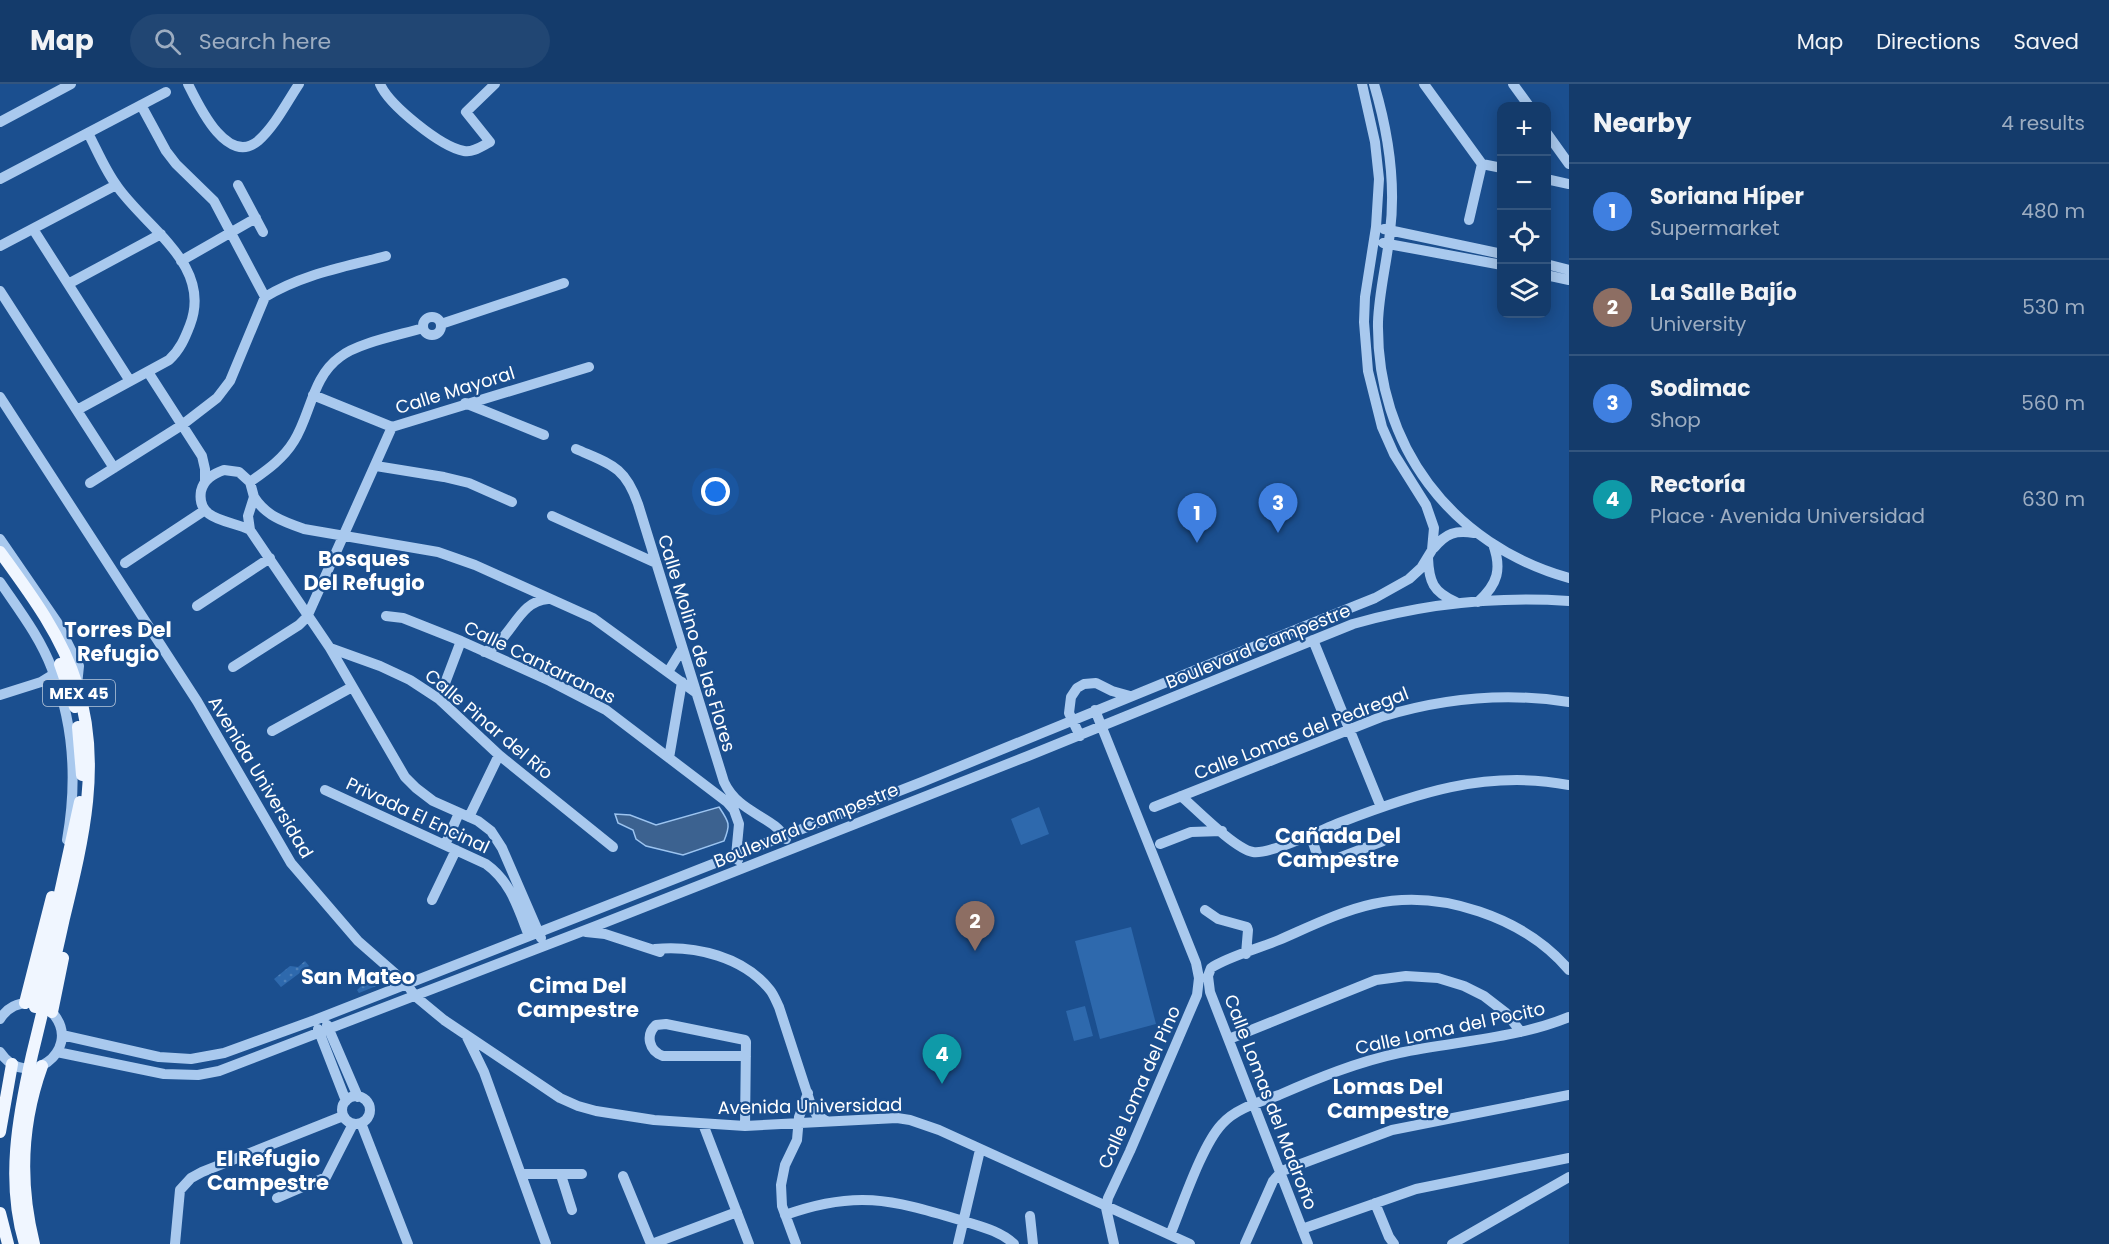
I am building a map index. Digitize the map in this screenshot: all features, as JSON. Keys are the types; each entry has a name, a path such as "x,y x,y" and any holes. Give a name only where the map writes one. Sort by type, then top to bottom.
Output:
{"main road":[{"name":"MEX 45","path":"0,552 16,568 54,624 77,685 87,728 90,756 88,805 39,1006 21,1067 15,1171 20,1241"},
{"name":"MEX 45","path":"0,566 53,647 74,703 79,730 82,780 75,851"},
{"path":"39,1006 56,879 63,862 75,851"},
{"path":"39,1006 79,883 75,851"},
{"path":"20,1241 24,1151 31,1099 42,1066"},
{"path":"0,1132 21,1067"},
{"path":"0,1213 20,1241"}],"street":[{"path":"0,122 71,84"},
{"path":"188,84 210,125 219,135 238,146 249,146 267,131 299,84"},
{"path":"380,84 386,95 429,133 450,146 473,150 489,140 466,112 495,84"},
{"path":"386,84 396,98 433,129 464,148"},
{"path":"1362,84 1375,142 1379,179 1376,227 1365,297 1364,322 1368,371 1374,402 1394,454 1431,517 1434,537 1429,570 1433,585 1443,596 1458,603"},
{"path":"1374,84 1382,110 1391,179 1389,244 1382,280 1378,322 1381,370 1386,399 1394,424 1418,470 1451,511 1478,534 1529,565 1569,578"},
{"path":"1424,84 1482,164 1497,167"},
{"path":"1513,84 1526,102"},
{"path":"0,179 166,92"},
{"path":"141,105 166,151 214,201 265,297"},
{"path":"77,410 169,360 178,352 192,320 195,294 181,261 161,234 116,185 88,133"},
{"path":"1551,139 1569,164"},
{"path":"1469,220 1482,164"},
{"path":"1551,179 1569,184"},
{"path":"0,246 116,185"},
{"path":"238,185 263,232"},
{"path":"181,261 256,218"},
{"path":"1376,227 1497,253"},
{"path":"33,229 130,381"},
{"path":"68,284 161,234"},
{"path":"1374,241 1497,264"},
{"path":"90,483 182,425 217,398 230,381 265,297 284,285 301,279 386,256"},
{"path":"1551,265 1569,270"},
{"path":"1551,276 1569,280"},
{"path":"250,482 276,464 291,446 327,369 341,355 423,328 425,320 430,317 436,317 441,324 564,284"},
{"path":"0,291 114,468"},
{"name":"Calle Mayoral","path":"307,617 392,427 589,367"},
{"path":"148,372 202,456 224,470 239,472 250,482 254,497 264,511 287,523 314,531 438,552 475,565 593,618 695,692"},
{"path":"313,395 392,427"},
{"name":"Avenida Universidad","path":"0,397 197,701 291,863 358,941 406,983 415,996 465,1034 550,1092 578,1106 596,1111 654,1120 745,1126 879,1118 910,1120 939,1130 1106,1208 1190,1244"},
{"path":"465,403 544,435"},
{"name":"Calle Molino de las Flores","path":"576,449 608,463 628,480 636,498 719,768 729,791 736,801 785,835"},
{"path":"202,456 205,482 201,496 205,510 218,520 240,524 250,531 330,648 405,777 416,789 433,801 478,821 491,831 508,861 534,934"},
{"path":"376,466 469,483 512,502"},
{"path":"205,482 213,474 224,470"},
{"path":"250,531 248,516 254,497"},
{"path":"125,563 205,510"},
{"path":"552,516 656,563"},
{"path":"1430,554 1447,534 1459,532 1478,534"},
{"path":"0,539 16,568"},
{"path":"1478,602 1496,578 1499,567 1494,544"},
{"name":"Boulevard Campestre","path":"62,1035 159,1057 191,1059 224,1053 736,856 1388,593 1409,579 1430,554"},
{"path":"197,606 270,558"},
{"path":"0,582 32,629 54,674 70,729 73,782 63,862"},
{"path":"484,651 494,648 501,641 531,603 538,599 550,598"},
{"name":"Boulevard Campestre","path":"57,1052 164,1074 198,1075 219,1071 325,1032 1080,736 1313,640 1383,616 1458,603 1524,600 1569,601"},
{"name":"Calle Cantarranas","path":"386,616 403,618 484,651 589,700 630,726 727,801 734,810 739,833 736,856 741,869"},
{"path":"233,667 299,625 307,617"},
{"path":"1313,640 1381,807"},
{"path":"439,699 461,641"},
{"path":"501,641 505,661"},
{"name":"Calle Pinar del Río","path":"330,648 400,675 439,699 499,755 613,847"},
{"path":"668,672 682,649"},
{"path":"0,695 41,682 54,674"},
{"path":"669,758 682,682"},
{"path":"1080,736 1069,713 1071,697 1077,688 1084,684 1096,683 1130,696"},
{"path":"272,731 352,687"},
{"name":"Calle Lomas del Pedregal","path":"1154,807 1349,729 1391,714 1446,700 1505,696 1569,702"},
{"path":"1095,710 1101,726"},
{"name":"Calle Loma del Pino","path":"1101,726 1196,963 1199,978 1197,995 1108,1198 1106,1208"},
{"path":"445,845 499,755"},
{"path":"703,782 719,768"},
{"path":"1182,796 1240,846 1263,852 1423,793 1469,783 1523,780 1569,785"},
{"name":"Privada El Encinal","path":"325,790 474,857 495,871"},
{"path":"1160,844 1191,832 1222,831"},
{"path":"1310,834 1319,860 1323,864 1383,841"},
{"path":"785,835 790,848"},
{"path":"432,900 456,850"},
{"path":"508,861 495,871 510,889 534,934 544,946"},
{"path":"1204,909 1218,919 1247,927 1246,954 1344,913 1372,904 1395,900 1422,900 1479,910 1509,924 1543,945 1569,970"},
{"path":"579,917 605,934"},
{"path":"582,932 605,934 655,949 699,951 735,962 764,983 776,1001 811,1105 816,1114 826,1121"},
{"name":"Calle Lomas del Madroño","path":"1246,954 1214,966 1209,971 1210,992 1282,1172 1308,1244"},
{"path":"1229,1039 1376,980 1406,976 1438,978 1464,986 1484,996 1506,1013 1521,1032"},
{"path":"0,1019 10,1009 39,1006 60,1025 62,1035 57,1052 42,1066 21,1067 0,1052"},
{"name":"Calle Loma del Pocito","path":"1170,1235 1207,1147 1217,1130 1231,1116 1311,1081 1370,1059 1521,1032 1569,1017"},
{"path":"319,1018 358,1097"},
{"path":"745,1126 746,1056 746,1042 743,1038 666,1024 656,1025 650,1033 650,1044 654,1051 663,1056 746,1056"},
{"path":"325,1032 346,1101"},
{"path":"465,1034 484,1072 546,1244"},
{"path":"484,1072 500,1057"},
{"path":"796,1244 781,1198 782,1175 797,1140 798,1124 808,1093"},
{"path":"1245,1244 1273,1181 1282,1172 1392,1130 1569,1095"},
{"path":"277,1198 326,1177 357,1124 368,1116 369,1106 363,1099 351,1098 342,1108 343,1116"},
{"path":"343,1116 357,1124 408,1244"},
{"path":"175,1244 180,1190 191,1178 343,1116"},
{"path":"704,1124 749,1244"},
{"path":"958,1244 980,1150"},
{"path":"1302,1229 1395,1194 1569,1158"},
{"path":"521,1174 582,1174"},
{"path":"561,1175 572,1209"},
{"path":"623,1176 651,1244 737,1212"},
{"path":"1452,1244 1569,1177"},
{"path":"785,1215 832,1201 873,1199 915,1207 963,1221 991,1230 1014,1244"},
{"path":"1376,1203 1389,1238 1394,1244"},
{"path":"1106,1208 1114,1244"},
{"path":"1030,1216 1033,1244"}],"shaded area":[{"path":"719,807 728,823 724,841 683,855 646,846 636,839 633,830 618,823 615,814 630,815 656,825"},
{"path":"1039,807 1049,834 1021,845 1011,819"},
{"path":"1131,927 1156,1024 1100,1039 1075,941"},
{"path":"305,961 309,966 281,987 274,979 290,966 298,967"},
{"path":"375,973 386,982 359,993 357,990"},
{"path":"1085,1006 1093,1036 1074,1041 1066,1011"}],"place":[{"name":"Sodimac","path":"1278,533"},
{"name":"Soriana Híper","path":"1197,543"},
{"name":"La Salle Bajío","path":"975,951"},
{"name":"Rectoría","path":"942,1084"}],"district":[{"name":"Bosques Del Refugio","path":"364,570"},
{"name":"Torres Del Refugio","path":"118,641"},
{"name":"Cañada Del Campestre","path":"1338,847"},
{"name":"San Mateo","path":"358,976"},
{"name":"Cima Del Campestre","path":"578,997"},
{"name":"Lomas Del Campestre","path":"1388,1098"},
{"name":"El Refugio Campestre","path":"268,1170"}]}
